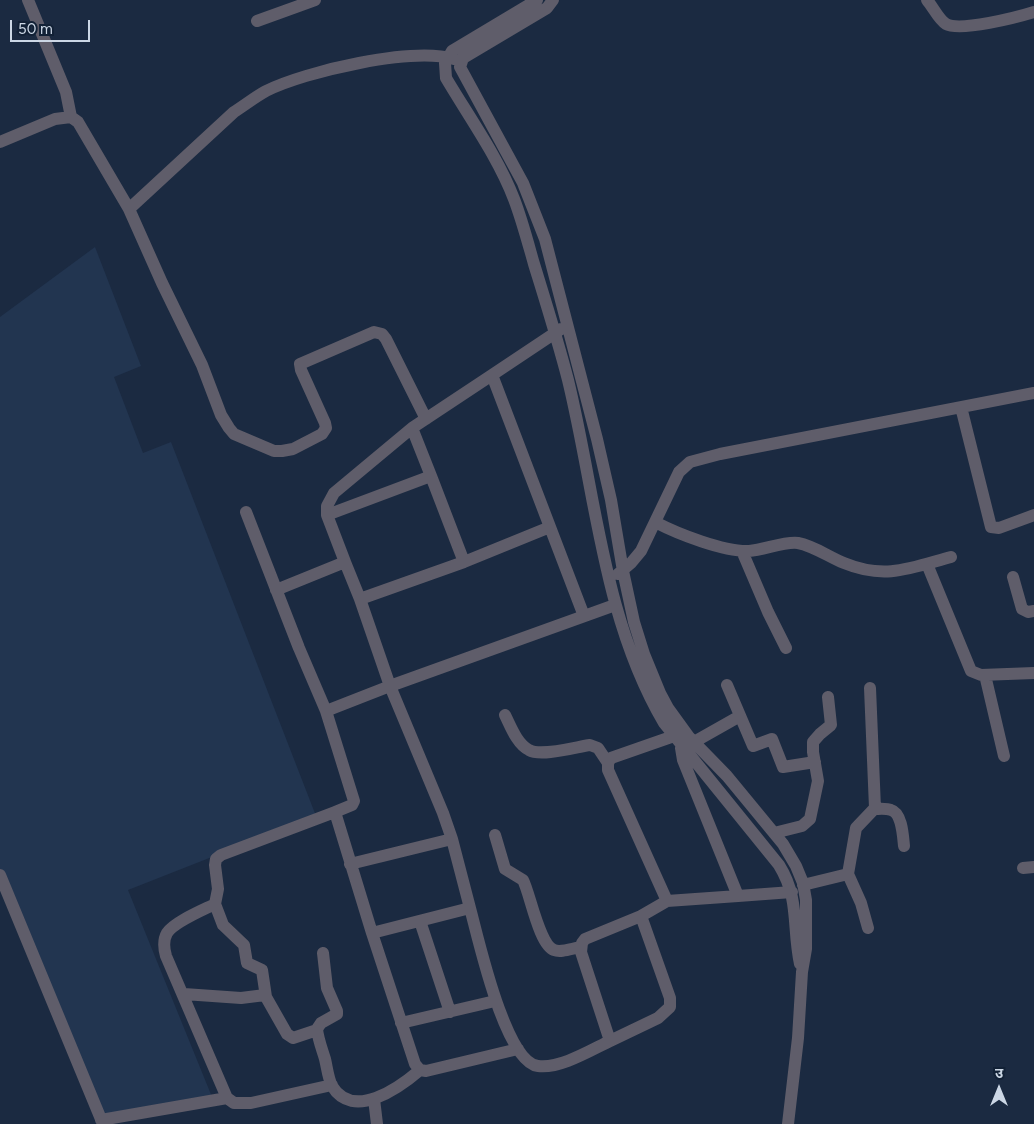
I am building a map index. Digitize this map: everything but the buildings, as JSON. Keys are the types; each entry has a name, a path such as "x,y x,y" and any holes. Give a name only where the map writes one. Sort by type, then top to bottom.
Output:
{"street":[{"path":"28,0 66,92 71,117"},
{"path":"257,21 315,0"},
{"path":"537,0 460,45 447,57 444,70 446,78 499,168 514,199 568,381 615,605 622,628 653,704 788,879 798,888"},
{"path":"553,0 547,8 468,55 461,61 461,72 506,153 533,208 545,240 611,500 622,571 634,622 644,654 679,737 683,760 738,896"},
{"path":"928,0 944,23 949,26 959,27 1002,20 1034,12"},
{"path":"126,204 234,112 267,91 314,73 374,61 420,56 447,57 461,61"},
{"path":"0,142 56,119 71,117 78,122 126,204 202,365 221,415 234,434 274,451 293,449 322,434 326,428 325,423 300,364 374,332 382,334 386,339 422,411"},
{"path":"567,325 492,375 422,411 412,428 334,493 327,506 327,515 360,599 390,686 432,783 452,839 495,1001 518,1049 531,1064 543,1066 561,1063 610,1042 658,1018 670,1007 670,998 641,916"},
{"path":"492,375 584,616"},
{"path":"610,580 622,571 641,551 679,472 690,462 699,458 1034,393"},
{"path":"961,407 991,527 999,528 1034,516"},
{"path":"412,428 464,562"},
{"path":"588,476 604,470"},
{"path":"327,515 431,476"},
{"path":"246,512 326,711 354,801 352,804 335,812 219,857 214,865 218,888 215,904 223,926 244,945 248,963 262,970 265,995 288,1036 293,1038 317,1030"},
{"path":"655,522 693,539 742,551 798,543 845,564 876,572 906,570 951,557"},
{"path":"360,599 464,562 550,527"},
{"path":"742,551 768,612 786,648"},
{"path":"276,590 345,562"},
{"path":"927,564 968,666 974,673 985,675 1034,673"},
{"path":"1013,577 1022,609 1034,612"},
{"path":"326,711 615,605"},
{"path":"985,675 1004,756"},
{"path":"727,685 753,746 769,739 773,740 783,767 815,762"},
{"path":"868,928 861,903 848,874 856,828 874,809 876,804 870,688"},
{"path":"774,833 802,826 810,819 818,785 813,742 832,725 828,697"},
{"path":"505,715 516,736 530,751 541,752 590,745 598,748 608,763"},
{"path":"694,742 740,716"},
{"path":"667,901 608,770 608,763 611,758 679,737 694,742 727,776 783,844 796,866 798,888 797,948 802,972 798,1038 788,1124"},
{"path":"874,809 895,812 902,827 904,846"},
{"path":"335,812 401,1022 416,1064 420,1070 426,1071 518,1049"},
{"path":"495,834 504,869 523,880 537,923 551,948 560,951 581,947"},
{"path":"350,864 452,839"},
{"path":"610,1042 581,952 585,939 641,916 667,901 738,896 798,888 848,874"},
{"path":"0,875 102,1122 227,1098"},
{"path":"215,904 172,927 165,938 166,956 184,994 227,1098 234,1103 251,1103 332,1085"},
{"path":"372,933 470,908"},
{"path":"420,921 450,1012"},
{"path":"323,953 327,988 338,1011 335,1015 321,1023 317,1030 332,1085 345,1098 361,1101 374,1099 401,1086 420,1070"},
{"path":"184,994 241,998 265,995"},
{"path":"401,1022 495,1001"},
{"path":"374,1099 376,1121"}],"shaded area":[{"path":"95,247 141,366 114,377 143,453 171,442 316,816 128,890 212,1097 98,1119 0,886 0,317"}]}
